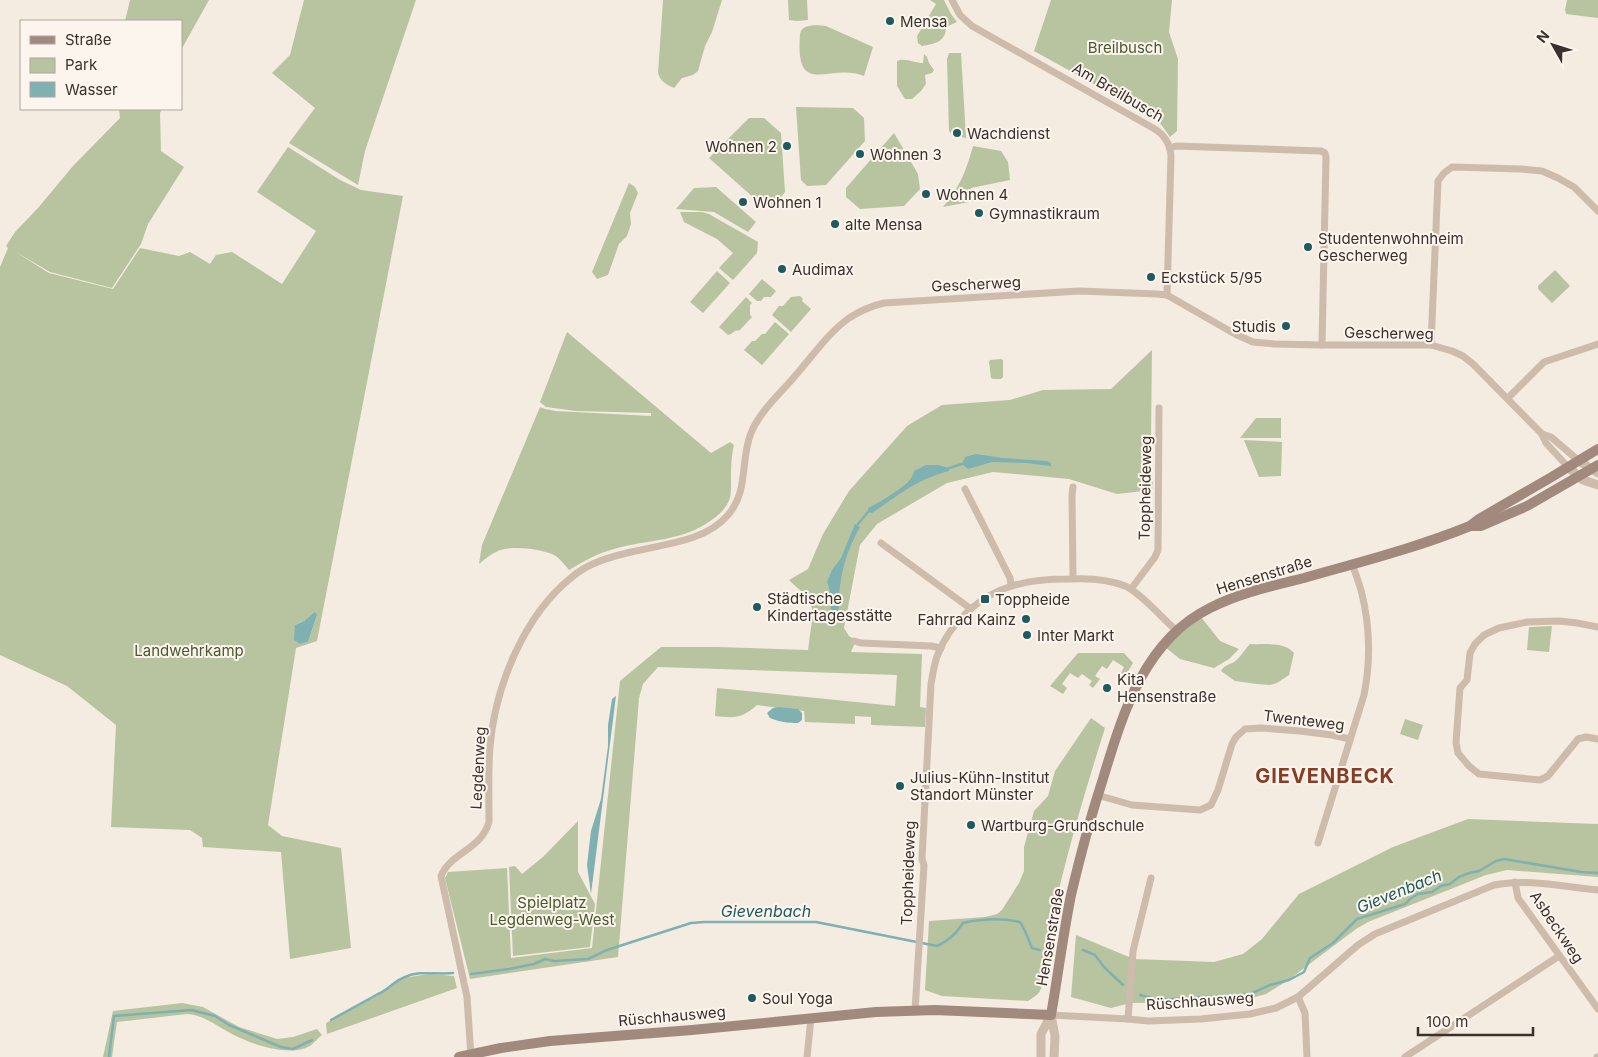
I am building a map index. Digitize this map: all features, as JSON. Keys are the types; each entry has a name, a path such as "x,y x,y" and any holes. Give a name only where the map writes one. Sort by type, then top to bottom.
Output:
{"main road":[{"name":"Hensenstraße","path":"1051,1015 1071,896 1097,795 1113,745 1138,683 1156,655 1177,631 1201,612 1229,599 1421,545 1470,526 1598,449"},
{"name":"Hensenstraße","path":"1470,526 1481,526 1499,519 1596,469"},
{"name":"Rüschhausweg","path":"459,1057 471,1056 501,1048 550,1041 692,1030 876,1012 955,1010 1051,1015"}],"street":[{"name":"Am Breilbusch","path":"952,0 960,15 972,26 1153,128 1163,136 1170,148"},
{"name":"Gescherweg","path":"1170,148 1186,146 1321,151 1325,153 1322,345"},
{"path":"1167,295 1170,148"},
{"path":"1431,345 1438,181 1444,173 1452,167 1542,171 1574,187 1598,211"},
{"name":"Gescherweg","path":"735,505 744,480 746,445 752,431 763,413 848,319 866,309 884,303 1079,291 1167,295 1235,334 1253,342 1322,345 1431,345 1452,351 1467,359 1508,398 1542,434 1546,443 1568,468"},
{"path":"1508,398 1544,362 1598,344"},
{"name":"Toppheideweg","path":"1131,589 1155,557 1158,550 1159,408"},
{"name":"Gescherweg","path":"1542,434 1551,437 1579,460"},
{"path":"1579,460 1596,469"},
{"path":"1568,468 1579,477 1598,485"},
{"path":"1073,487 1073,578"},
{"path":"965,489 1010,578 1011,586"},
{"name":"Legdenweg","path":"471,1056 464,981 441,876 448,864 479,841 487,829 489,822 490,745 496,713 512,663 531,623 553,594 581,570 601,560 689,539 721,522 735,505"},
{"path":"881,543 971,609"},
{"name":"Twenteweg","path":"1318,843 1364,695 1370,655 1368,624 1364,603 1356,571 1352,564"},
{"name":"Toppheideweg","path":"915,1011 924,865 922,859 931,684 937,655 951,630 971,609 986,598 1011,586 1041,580 1073,578 1103,580 1131,589 1177,631"},
{"path":"1598,627 1558,621 1526,622 1499,628 1484,635 1475,644 1470,653 1467,680 1460,688 1456,743 1458,753 1479,774 1540,780 1548,776 1578,739 1586,737 1598,739"},
{"path":"854,641 941,648"},
{"name":"Twenteweg","path":"1097,795 1132,805 1200,810 1211,805 1218,790 1232,744 1236,737 1245,729 1261,728 1300,731 1350,739"},
{"name":"Rüschhausweg","path":"1128,1019 1133,951 1151,878"},
{"name":"Rüschhausweg","path":"1051,1015 1148,1021 1250,1014 1276,1008 1298,996 1358,945 1375,934 1494,884 1515,882 1598,890"},
{"name":"Asbeckweg","path":"1515,882 1518,898 1598,1009"},
{"path":"1406,1057 1559,956"},
{"path":"1298,996 1305,1013 1307,1057"},
{"path":"1040,1057 1041,1034 1051,1015"},
{"path":"1051,1015 1055,1036 1054,1057"},
{"path":"807,1057 811,1018"}],"green space":[{"path":"130,0 209,0 182,48 182,20 125,20"},
{"path":"304,0 416,0 365,151 358,185 289,143 315,108 272,73 290,55"},
{"path":"663,0 722,0 698,71 693,75 682,78 674,88 664,82 658,73"},
{"path":"788,0 807,0 808,20 789,20"},
{"path":"930,0 944,0 957,22 946,27 942,39 922,46 918,43 917,36 936,4"},
{"name":"Breilbusch","path":"1051,0 1172,0 1169,32 1178,59 1177,131 1170,137 1160,123 1150,115 1034,51"},
{"path":"1567,0 1598,0 1598,18 1566,14"},
{"path":"826,26 873,47 864,76 851,73 809,73 803,66 800,54 800,34 804,27"},
{"path":"949,53 961,53 966,138 952,135 949,131 947,59"},
{"path":"924,54 934,70 932,73 925,75 926,84 921,91 912,99 905,99 897,86 897,61 906,60 923,63"},
{"path":"796,107 853,108 864,118 865,141 826,185 807,186 801,180"},
{"name":"Landwehrkamp","path":"119,110 162,110 161,151 184,167 148,224 141,244 112,288 50,272 14,251 49,273 113,289 140,248 179,256 190,252 210,264 216,255 232,252 282,284 316,231 257,192 288,147 340,180 361,190 403,196 317,641 296,648 268,825 282,836 341,848 351,948 290,959 281,852 203,847 202,838 190,830 111,827 116,725 67,686 0,655 0,267 8,248 6,246 15,232 73,166 120,118","holes":["317,615 308,642 300,644 295,625"]},
{"path":"749,118 764,118 781,133 785,192 773,206 765,208 709,158"},
{"path":"894,133 918,174 920,189 904,206 860,209 846,197 846,188"},
{"path":"973,146 1001,151 1008,162 1010,180 971,188 974,201 943,207 954,193 962,178"},
{"path":"629,183 635,187 638,193 630,213 631,224 627,236 619,244 608,275 597,279 592,272"},
{"path":"716,187 756,222 748,232 714,212 676,209 694,188"},
{"path":"680,212 702,212 709,214 758,242 757,253 733,280 719,268 733,253 717,239 684,222"},
{"path":"1555,270 1570,286 1552,303 1538,289 1538,286"},
{"path":"717,271 730,283 703,313 690,302"},
{"path":"762,279 776,291 771,297 764,297 761,301 757,301 749,294"},
{"path":"800,296 803,299 802,301 811,309 791,332 772,315 779,306 783,306 791,297"},
{"path":"746,297 752,303 750,305 750,315 752,317 740,330 728,335 719,327"},
{"path":"775,322 789,334 762,365 744,350 752,341 765,334"},
{"path":"567,332 711,453 730,442 734,445 730,498 718,515 690,532 608,551 569,570 556,556 544,551 527,549 504,549 490,555 479,564 482,545 540,407 556,411 651,416 651,413 576,411 546,407 540,402"},
{"path":"1152,350 1151,438 1147,438 1146,481 1153,482 1152,490 1117,494 1069,479 993,472 947,483 877,524 860,545 844,628 849,636 856,640 851,652 922,654 920,707 926,708 925,727 871,725 871,717 855,716 855,724 805,722 804,711 757,705 742,715 715,716 717,688 895,706 897,675 658,667 643,684 639,698 618,957 470,979 445,878 448,872 507,868 511,958 592,948 620,681 661,647 808,650 813,613 812,607 804,594 789,580 808,569 823,534 849,491 907,426 942,405 1010,400 1043,390 1111,389"},
{"path":"990,360 1003,360 1003,377 1001,379 993,379 991,378 989,362"},
{"path":"1256,418 1281,418 1281,438 1240,438"},
{"path":"1244,440 1282,442 1281,476 1259,477"},
{"path":"1201,617 1220,641 1239,649 1229,659 1214,668 1180,659 1165,647"},
{"path":"1552,626 1549,652 1527,650 1529,627"},
{"path":"1250,644 1279,645 1290,649 1294,653 1289,675 1270,685 1235,681 1221,671 1225,666 1234,662"},
{"path":"1078,653 1124,653 1133,663 1124,678 1120,675 1124,667 1113,660 1107,669 1102,666 1095,676 1100,679 1093,688 1089,685 1092,681 1082,674 1078,678 1070,673 1062,684 1067,688 1063,694 1050,686"},
{"path":"1091,718 1105,728 1065,866 1046,950 1040,991 1028,1001 942,996 925,990 929,921 985,917 997,914 1002,910 1019,883 1024,871 1024,847 1034,811 1048,796 1055,771"},
{"path":"1405,719 1423,725 1418,740 1400,734"},
{"path":"1468,819 1598,824 1598,877 1507,870 1486,875 1368,922 1287,981 1266,994 1248,999 1213,1002 1130,1003 1111,1008 1071,997 1076,935 1134,959 1214,962 1243,954 1262,939 1299,894 1393,847"},
{"name":"Spielplatz Legdenweg-West","path":"578,821 578,872 595,904 590,947 513,956 509,867 515,866 522,874 544,856"},
{"path":"430,974 454,976 457,988 327,1034 326,1023 383,992 394,983 407,978"},
{"path":"182,1003 203,1007 239,1027 277,1039 293,1037 317,1029 322,1035 310,1046 302,1049 283,1050 262,1046 230,1033 206,1019 187,1014 117,1022 112,1057 103,1057 113,1011"}],"water":[{"path":"976,454 1047,461 1051,463 1051,466 992,462 968,469 962,464 965,457"},
{"path":"926,465 938,465 949,468 949,471 927,478 872,513 868,512 868,508 898,490 908,482 914,471"},
{"path":"855,524 860,527 845,562 841,578 838,612 835,620 831,611 830,591 827,582 832,570 841,558"},
{"path":"315,612 317,615 308,642 300,644 294,640 295,625 304,621"},
{"path":"616,696 591,894 587,865 591,831 601,799 608,746 608,725 612,699"},
{"path":"773,708 798,709 802,713 802,720 798,723 791,723 770,718 767,713"}],"waterway":[{"path":"949,468 962,464"},
{"path":"858,524 868,512"},
{"name":"Gievenbach","path":"1140,995 1158,1000 1250,994 1270,985 1289,980 1304,972 1310,958 1333,943 1357,919 1405,904 1418,894 1432,892 1441,886 1450,884 1459,877 1479,871 1496,861 1504,859 1581,872 1598,873"},
{"name":"Gievenbach","path":"471,974 534,964 545,959 554,961 588,959 607,950 691,923 704,922 816,922 937,946 952,937 963,923 984,920 1006,920 1020,922 1032,948 1040,950"},
{"name":"Gievenbach","path":"1083,950 1095,955 1104,967 1123,985"},
{"name":"Gievenbach","path":"331,1020 405,977 423,973 453,973"},
{"name":"Gievenbach","path":"109,1057 114,1016 191,1010 215,1016 229,1025 281,1047 293,1049 312,1040"}],"place":[{"name":"Mensa","path":"890,21"},
{"name":"Wachdienst","path":"957,133"},
{"name":"Wohnen 2","path":"787,146"},
{"name":"Wohnen 3","path":"860,154"},
{"name":"Wohnen 4","path":"926,194"},
{"name":"Wohnen 1","path":"743,202"},
{"name":"Gymnastikraum","path":"979,213"},
{"name":"alte Mensa","path":"835,224"},
{"name":"Studentenwohnheim Gescherweg","path":"1308,247"},
{"name":"Audimax","path":"782,269"},
{"name":"Eckstück 5/95","path":"1151,277"},
{"name":"Studis","path":"1286,326"},
{"name":"Toppheide","path":"985,599"},
{"name":"Städtische Kindertagesstätte","path":"757,607"},
{"name":"Fahrrad Kainz","path":"1026,619"},
{"name":"Inter Markt","path":"1027,635"},
{"name":"Kita Hensenstraße","path":"1107,688"},
{"name":"Julius-Kühn-Institut Standort Münster","path":"900,786"},
{"name":"Wartburg-Grundschule","path":"971,825"},
{"name":"Soul Yoga","path":"752,998"}],"district":[{"name":"GIEVENBECK","path":"1325,776"}]}
